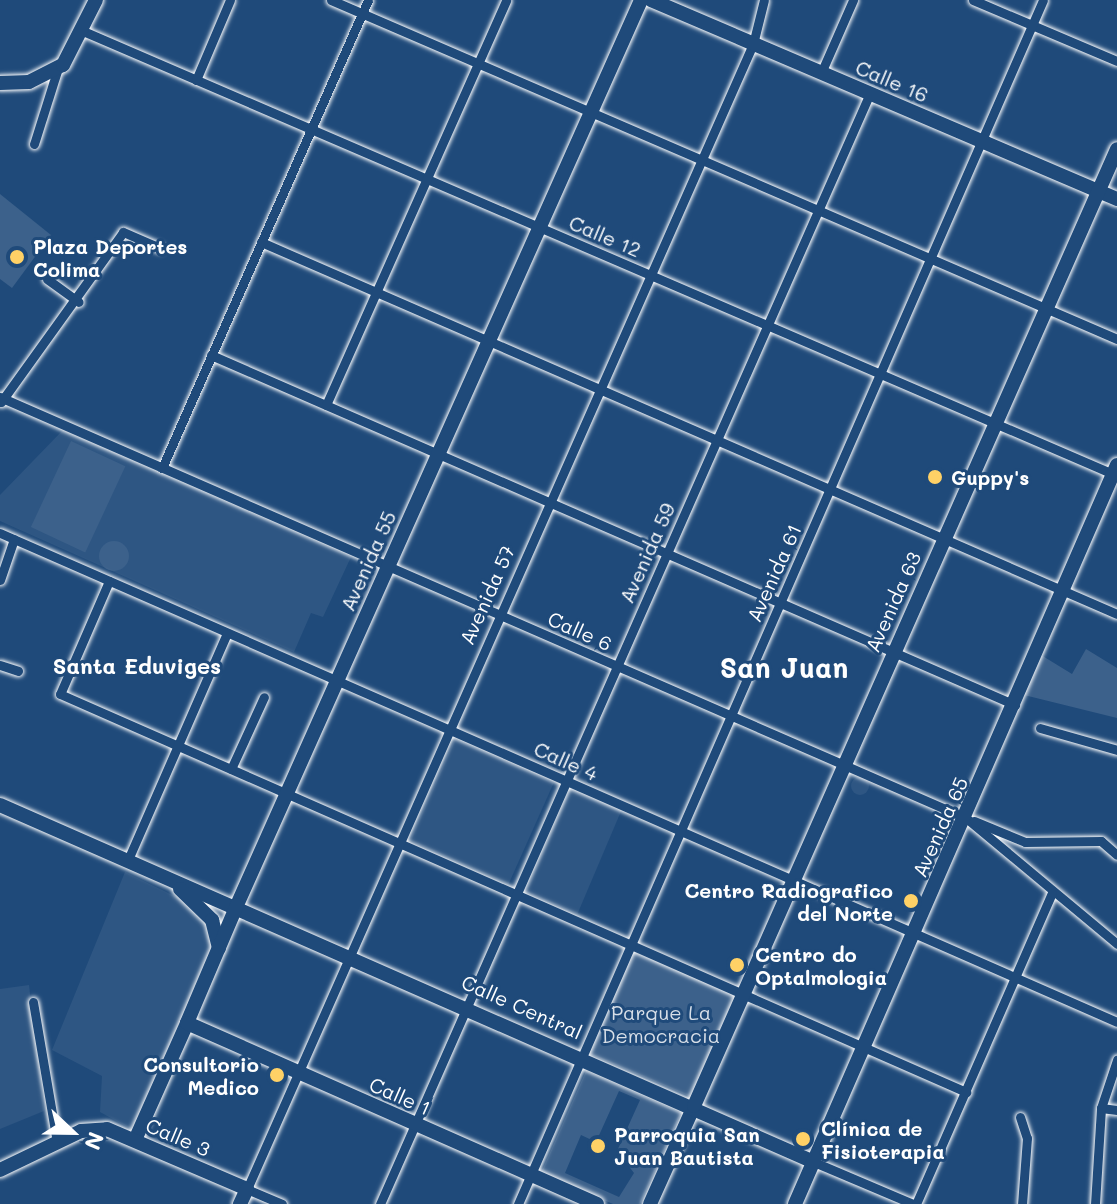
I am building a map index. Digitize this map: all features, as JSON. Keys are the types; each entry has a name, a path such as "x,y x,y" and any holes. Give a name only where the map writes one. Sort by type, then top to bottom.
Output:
{"main road":[{"path":"0,83 29,82 58,68 83,31 96,0"},
{"name":"Avenida 55","path":"135,1140 336,681 641,0"},
{"name":"Calle 16","path":"651,0 1117,199"},
{"name":"Avenida 63","path":"650,1204 1117,149"},
{"name":"Avenida 65","path":"795,1204 966,818 1115,469"},
{"name":"Calle Central","path":"0,805 127,862 237,905 467,1004 814,1162"},
{"name":"Calle Central","path":"156,874 203,907 219,948"},
{"name":"Calle 1","path":"187,1023 597,1204"},
{"name":"Calle 3","path":"0,1170 93,1128 135,1140 247,1189"},
{"name":"Avenida 57","path":"240,1204 247,1189"}],"street":[{"path":"196,80 230,0"},
{"path":"331,0 1117,339"},
{"path":"162,468 368,0"},
{"path":"326,405 506,0"},
{"name":"Avenida 57","path":"247,1189 753,44 764,0"},
{"path":"821,73 853,0"},
{"path":"973,0 1117,61"},
{"name":"Avenida 61","path":"518,1204 1043,0"},
{"name":"Calle 12","path":"83,31 880,374 1115,469"},
{"path":"34,144 58,68"},
{"name":"Avenida 59","path":"380,1204 870,93"},
{"path":"1,399 79,302 123,232 160,248"},
{"path":"261,242 831,487 1117,614"},
{"path":"47,279 79,302"},
{"path":"211,355 1015,705"},
{"name":"Calle 6","path":"1,399 966,818 993,845 1117,944"},
{"name":"Calle 4","path":"0,533 1117,1022"},
{"path":"0,580 14,539"},
{"path":"109,581 60,694 966,1092"},
{"path":"127,862 227,633"},
{"path":"0,665 18,671"},
{"path":"231,769 264,697"},
{"path":"1040,728 1117,750"},
{"path":"966,818 1025,842 1101,841 1117,855"},
{"path":"993,845 999,833"},
{"path":"914,1204 1052,893"},
{"path":"33,1002 57,1142"},
{"path":"1095,1204 1101,1108 1117,1060"},
{"path":"1101,1108 1117,1110"},
{"path":"1020,1117 1027,1138 1022,1204"},
{"name":"Calle Central","path":"814,1162 914,1204"},
{"name":"Calle 3","path":"247,1189 282,1204"}],"shaded area":[{"path":"63,430 351,557 323,617 311,613 294,652 0,521 0,495"},
{"path":"455,739 554,783 509,884 410,840"},
{"path":"860,777 869,786 860,795 851,786"},
{"path":"570,788 622,810 577,914 526,892"},
{"path":"125,872 195,906 211,929 213,948 133,1130 100,1112 102,1076 52,1050"},
{"path":"29,985 44,1111 0,1129 0,989"}],"green space":[{"name":"Plaza Deportes Colima","path":"0,194 51,235 12,288 0,279"},
{"path":"71,441 125,466 85,552 31,527"},
{"path":"114,541 120,542 128,550 128,562 120,570 114,571 108,570 100,562 99,556 100,550 108,542"},
{"path":"1086,649 1117,668 1117,718 1024,695 1041,655 1072,674"},
{"name":"Parque La Democracia","path":"629,950 738,996 694,1098 586,1052"},
{"path":"586,1071 681,1113 640,1204 613,1204 541,1173","holes":["619,1091 640,1100 617,1151 634,1173 619,1197 565,1173 581,1135 596,1142"]}],"place":[{"name":"Plaza Deportes Colima","path":"17,257"},
{"name":"Guppy's","path":"935,477"},
{"name":"Centro Radiografico del Norte","path":"911,901"},
{"name":"Centro do Optalmologia","path":"737,965"},
{"name":"Consultorio Medico","path":"277,1075"},
{"name":"Clínica de Fisioterapia","path":"803,1139"},
{"name":"Parroquia San Juan Bautista","path":"598,1146"}],"district":[{"name":"Santa Eduviges","path":"137,666"},
{"name":"San Juan","path":"784,667"}]}
